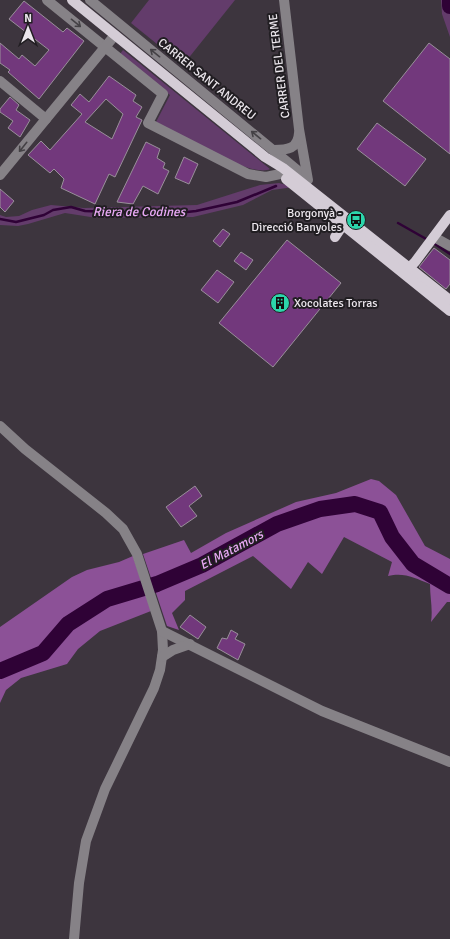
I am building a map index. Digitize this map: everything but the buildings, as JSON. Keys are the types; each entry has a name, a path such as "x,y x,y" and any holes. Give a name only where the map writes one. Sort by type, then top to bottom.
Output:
{"main road":[{"path":"72,0 265,157 283,168 312,190 383,247 412,266 450,300"},
{"path":"265,157 280,174 342,226 450,310"},
{"path":"312,190 320,201 340,219 342,226 335,237"},
{"path":"324,210 331,220 335,237"},
{"path":"450,215 412,266 413,276 450,310"},
{"path":"342,226 351,227 369,241 383,247"},
{"path":"335,237 353,237 383,253 400,266 412,266"}],"street":[{"path":"47,0 163,94 148,123 248,174 266,177 280,174"},
{"name":"CARRER SANT ANDREU","path":"90,0 307,178"},
{"name":"CARRER DEL TERME","path":"284,0 299,129 307,178"},
{"path":"0,175 115,34"},
{"path":"0,81 46,119"},
{"path":"274,150 285,150 292,148 299,138 299,129"},
{"path":"307,178 312,190"},
{"path":"434,237 450,246"},
{"path":"0,426 25,449 119,525 137,554 161,625 162,657 160,670 154,688 105,789 90,828 81,868 74,939"},
{"path":"161,625 190,644 322,711 450,762"},
{"path":"162,657 172,650 190,644"}],"shaded area":[{"path":"149,0 235,0 183,65 131,23"},
{"path":"441,0 450,0 450,37 442,14"},
{"path":"123,50 270,169 260,170 231,161 213,153 156,122 170,95 120,54"},
{"path":"279,183 294,187 272,190 243,205 193,217 97,218 65,213 18,226 0,225 0,215 6,217 19,216 32,210 51,205 84,208 197,205 260,185"},
{"path":"371,479 379,481 396,495 425,546 450,559 450,602 447,602 431,622 432,613 430,584 404,575 388,576 392,562 344,537 322,574 308,562 291,589 253,556 185,591 185,600 172,613 179,630 167,626 143,554 184,540 191,553 226,533 296,502 336,493"},
{"path":"133,556 151,611 100,631 78,649 67,664 21,678 6,690 0,703 0,627 72,577 87,570 119,562"},
{"path":"64,617 73,620 74,626 66,629 60,635"}],"waterway":[{"path":"450,0 450,6"},
{"name":"Riera de Codines","path":"0,219 16,222 44,215 53,210 71,207 85,211 114,212 178,213 196,211 237,202 276,186"},
{"name":"Riera de Codines","path":"398,223 428,240"},
{"name":"Riera de Codines","path":"432,242 450,254"},
{"name":"El Matamors","path":"0,671 43,653 68,624 107,599 157,584 202,565 277,524 320,509 355,504 380,512 392,537 413,564 450,586"}],"place":[{"name":"Borgonyà - Direcció Banyoles","path":"356,220"},
{"name":"Xocolates Torras","path":"280,303"}]}
